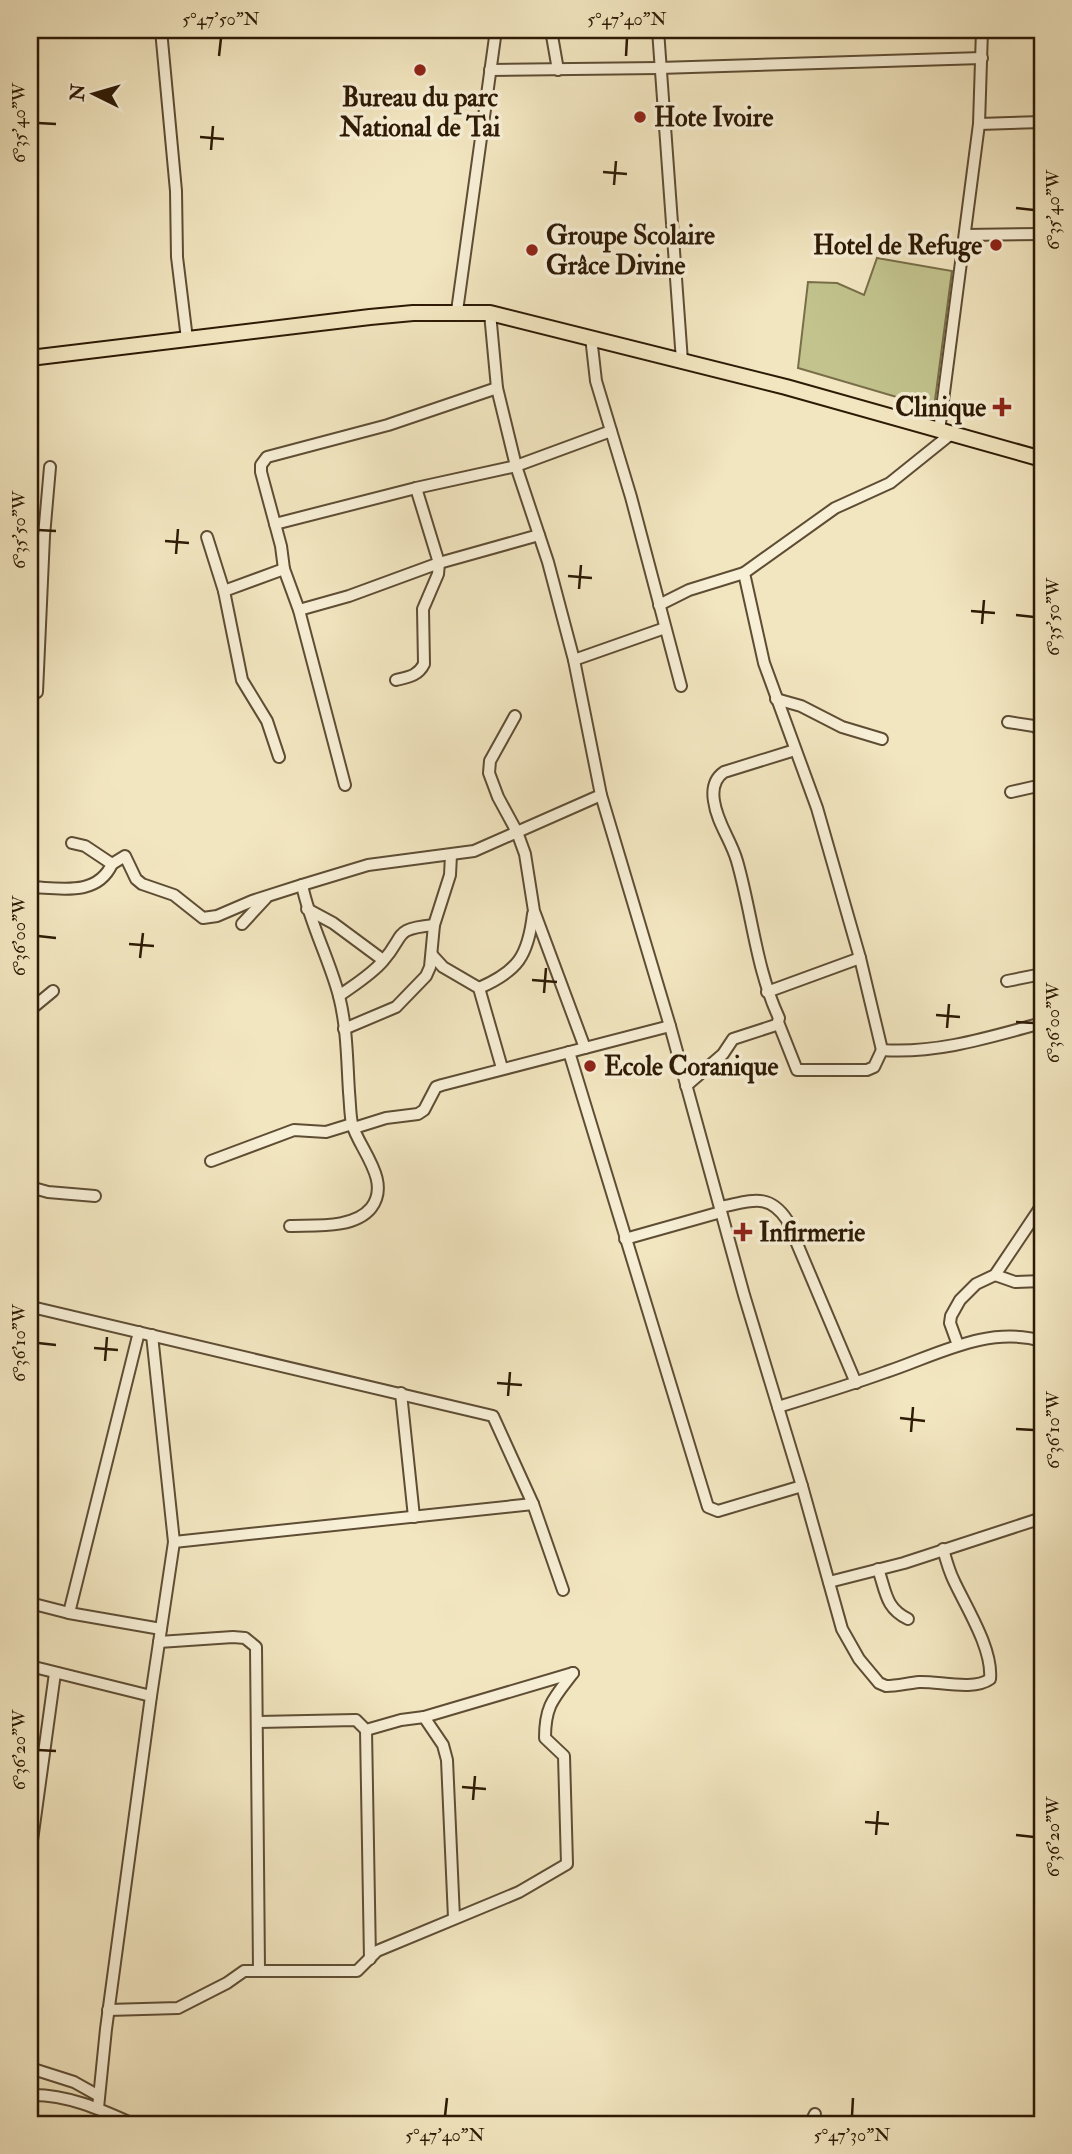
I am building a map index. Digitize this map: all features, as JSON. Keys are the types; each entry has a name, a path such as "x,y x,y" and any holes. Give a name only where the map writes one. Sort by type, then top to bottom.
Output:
{"main road":[{"path":"30,358 370,317 457,311 490,313 786,387 1042,459"}],"street":[{"path":"162,30 176,191 177,257 187,339"},
{"path":"457,311 496,30"},
{"path":"551,30 558,70"},
{"path":"658,30 681,361"},
{"path":"659,605 689,590 744,573 835,508 890,483 945,432 979,124 982,30"},
{"path":"490,70 659,68 982,58"},
{"path":"979,124 1042,122"},
{"path":"965,235 1042,234"},
{"path":"490,313 497,388 516,466 539,535 574,660 601,795 670,1026 720,1209 842,1629 850,1646 879,1683 894,1686 917,1682 960,1685 985,1683 990,1679 991,1672 983,1645 943,1549"},
{"path":"591,337 596,382 681,685"},
{"path":"345,785 299,610 284,569 261,465 267,457 388,425 497,388"},
{"path":"275,524 516,466 611,431"},
{"path":"37,692 50,467"},
{"path":"396,680 421,671 424,664 423,608 438,574 439,564 416,488"},
{"path":"30,535 44,536"},
{"path":"299,610 349,596 439,564 539,535"},
{"path":"207,537 224,591 242,680 267,721 279,757"},
{"path":"224,591 284,569"},
{"path":"744,573 764,663 817,808 860,958 882,1049 874,1067 867,1070 800,1071 795,1068 779,1018 767,992 747,897 734,852 719,820 714,789 716,780 724,772 795,750"},
{"path":"574,660 665,628"},
{"path":"776,699 801,706 842,727 882,739"},
{"path":"515,716 490,761 489,774 525,854 534,911 585,1048"},
{"path":"1008,722 1034,726 1042,731"},
{"path":"1011,792 1042,785"},
{"path":"30,887 86,887 103,880 112,864 125,856 136,879 142,884 174,895 203,918 217,916 302,885 368,865 474,850 601,795"},
{"path":"72,843 85,846 112,864"},
{"path":"344,1029 401,1003 426,976 432,956 434,925 448,884 451,855"},
{"path":"290,1226 351,1220 363,1215 377,1196 376,1174 353,1126 339,996 307,909 302,885"},
{"path":"242,925 267,898"},
{"path":"307,909 333,923 383,960"},
{"path":"479,988 510,972 530,942 534,911"},
{"path":"339,996 383,960 396,940 408,929 434,925"},
{"path":"432,956 443,967 479,988 502,1068"},
{"path":"767,992 860,958"},
{"path":"1007,981 1042,974"},
{"path":"30,1010 53,991"},
{"path":"687,1086 723,1054 733,1039 779,1022"},
{"path":"882,1049 895,1051 965,1044 1042,1023"},
{"path":"211,1161 294,1130 326,1132 386,1118 418,1114 424,1110 436,1087 670,1026"},
{"path":"569,1052 708,1507 718,1511 802,1486"},
{"path":"30,1187 48,1192 95,1196"},
{"path":"625,1239 720,1209 759,1200 770,1201 779,1207 787,1220 856,1383"},
{"path":"958,1346 950,1323 960,1300 976,1284 995,1275 1042,1205"},
{"path":"995,1275 1015,1282 1042,1281"},
{"path":"30,1309 36,1308 493,1416 533,1504 564,1590"},
{"path":"69,1613 139,1332"},
{"path":"99,2102 108,2010 150,1696 174,1542 152,1335"},
{"path":"778,1407 856,1383 977,1339 1008,1335 1042,1340"},
{"path":"401,1393 414,1517"},
{"path":"174,1542 533,1504"},
{"path":"829,1582 1042,1518"},
{"path":"878,1569 891,1608 896,1614 908,1619"},
{"path":"30,1603 69,1613 161,1629"},
{"path":"159,1642 245,1638 256,1647 259,1970"},
{"path":"30,1666 150,1696"},
{"path":"30,1855 55,1673"},
{"path":"108,2010 178,2008 227,1983 243,1971 358,1971 377,1951 519,1892 567,1864 564,1756 545,1738 545,1716 551,1701 573,1673 424,1717 401,1720 366,1730"},
{"path":"424,1717 443,1745 447,1760 454,1918"},
{"path":"258,1722 356,1720 366,1730 370,1959"},
{"path":"30,2068 74,2082 133,2124"},
{"path":"30,2095 48,2094 99,2102"}],"green space":[{"path":"877,258 952,271 934,408 798,368 808,282 837,283 864,295"}],"place":[{"name":"Bureau du parc National de Tai","path":"420,70"},
{"name":"Hote Ivoire","path":"640,117"},
{"name":"Hotel de Refuge","path":"996,245"},
{"name":"Groupe Scolaire Grâce Divine","path":"532,250"},
{"name":"Clinique","path":"1002,407"},
{"name":"Ecole Coranique","path":"590,1066"},
{"name":"Infirmerie","path":"743,1232"}]}
